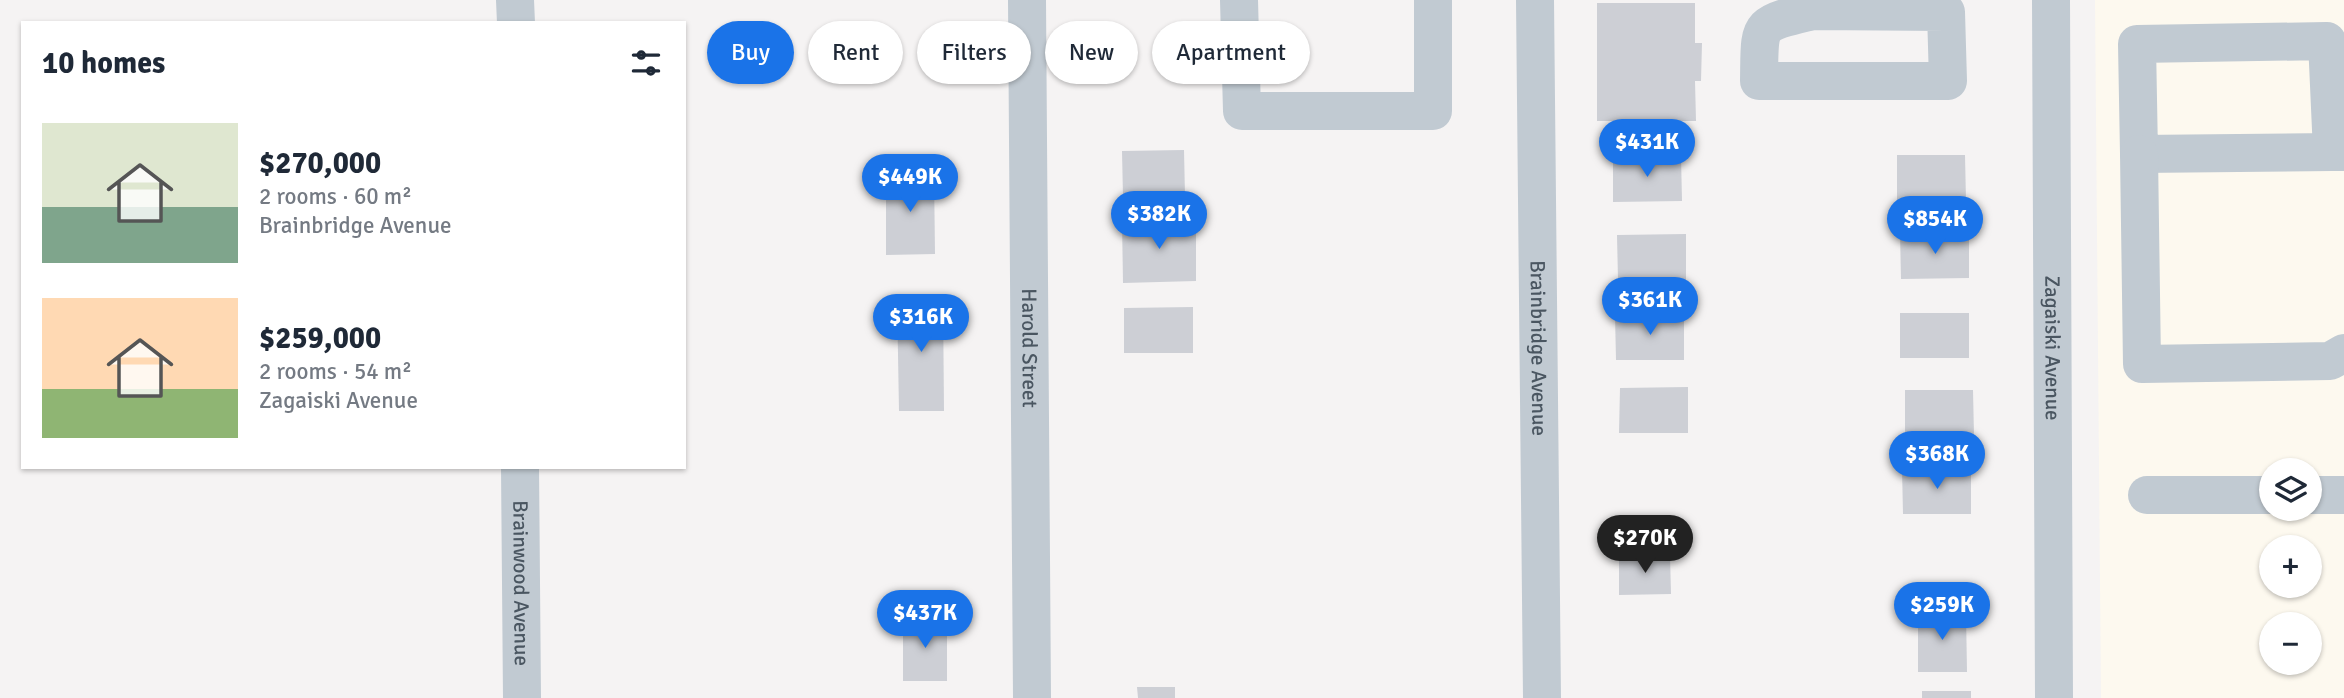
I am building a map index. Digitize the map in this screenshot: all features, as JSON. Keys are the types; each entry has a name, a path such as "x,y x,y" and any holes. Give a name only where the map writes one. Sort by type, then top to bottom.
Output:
{"street":[{"path":"515,0 516,21"},
{"name":"Harold Street","path":"1027,0 1032,698"},
{"path":"1239,0 1242,111 1433,111 1433,0"},
{"name":"Brainbridge Avenue","path":"1535,0 1542,698"},
{"name":"Zagaiski Avenue","path":"2052,0 2054,698"},
{"path":"1814,6 1946,12 1948,81 1759,81 1760,37 1763,30 1776,19 1814,6"},
{"path":"2139,154 2338,152 2328,41 2137,44 2142,364 2330,361 2344,353"},
{"name":"Brainwood Avenue","path":"520,469 522,698"},
{"path":"2147,495 2259,495"},
{"path":"2322,495 2344,495"}],"shaded area":[{"path":"2095,0 2344,0 2344,698 2101,698"}],"building":[{"path":"1597,3 1695,3 1695,43 1702,43 1701,81 1695,81 1696,121 1597,121"},
{"path":"1184,150 1185,196 1123,197 1122,151"},
{"path":"1897,155 1965,155 1966,201 1897,201"},
{"path":"1613,156 1681,156 1682,201 1613,202"},
{"path":"934,172 935,254 886,255 886,173"},
{"path":"1196,220 1196,281 1123,283 1122,221"},
{"path":"1900,233 1969,233 1969,278 1901,279"},
{"path":"1686,234 1686,280 1618,280 1617,235"},
{"path":"897,298 943,298 944,411 899,411"},
{"path":"1193,307 1193,353 1124,353 1124,308"},
{"path":"1900,313 1969,313 1969,358 1900,358"},
{"path":"1615,315 1684,315 1684,360 1616,360"},
{"path":"1688,387 1688,433 1619,433 1620,388"},
{"path":"1905,390 1973,390 1974,436 1905,436"},
{"path":"1902,468 1971,468 1971,514 1903,514"},
{"path":"1670,555 1671,594 1619,595 1619,556"},
{"path":"1918,612 1966,612 1967,672 1918,672"},
{"path":"903,620 947,620 947,681 903,681"},
{"path":"1137,687 1175,687 1175,698 1138,698"},
{"path":"1922,691 1971,691 1971,698 1922,698"}]}
